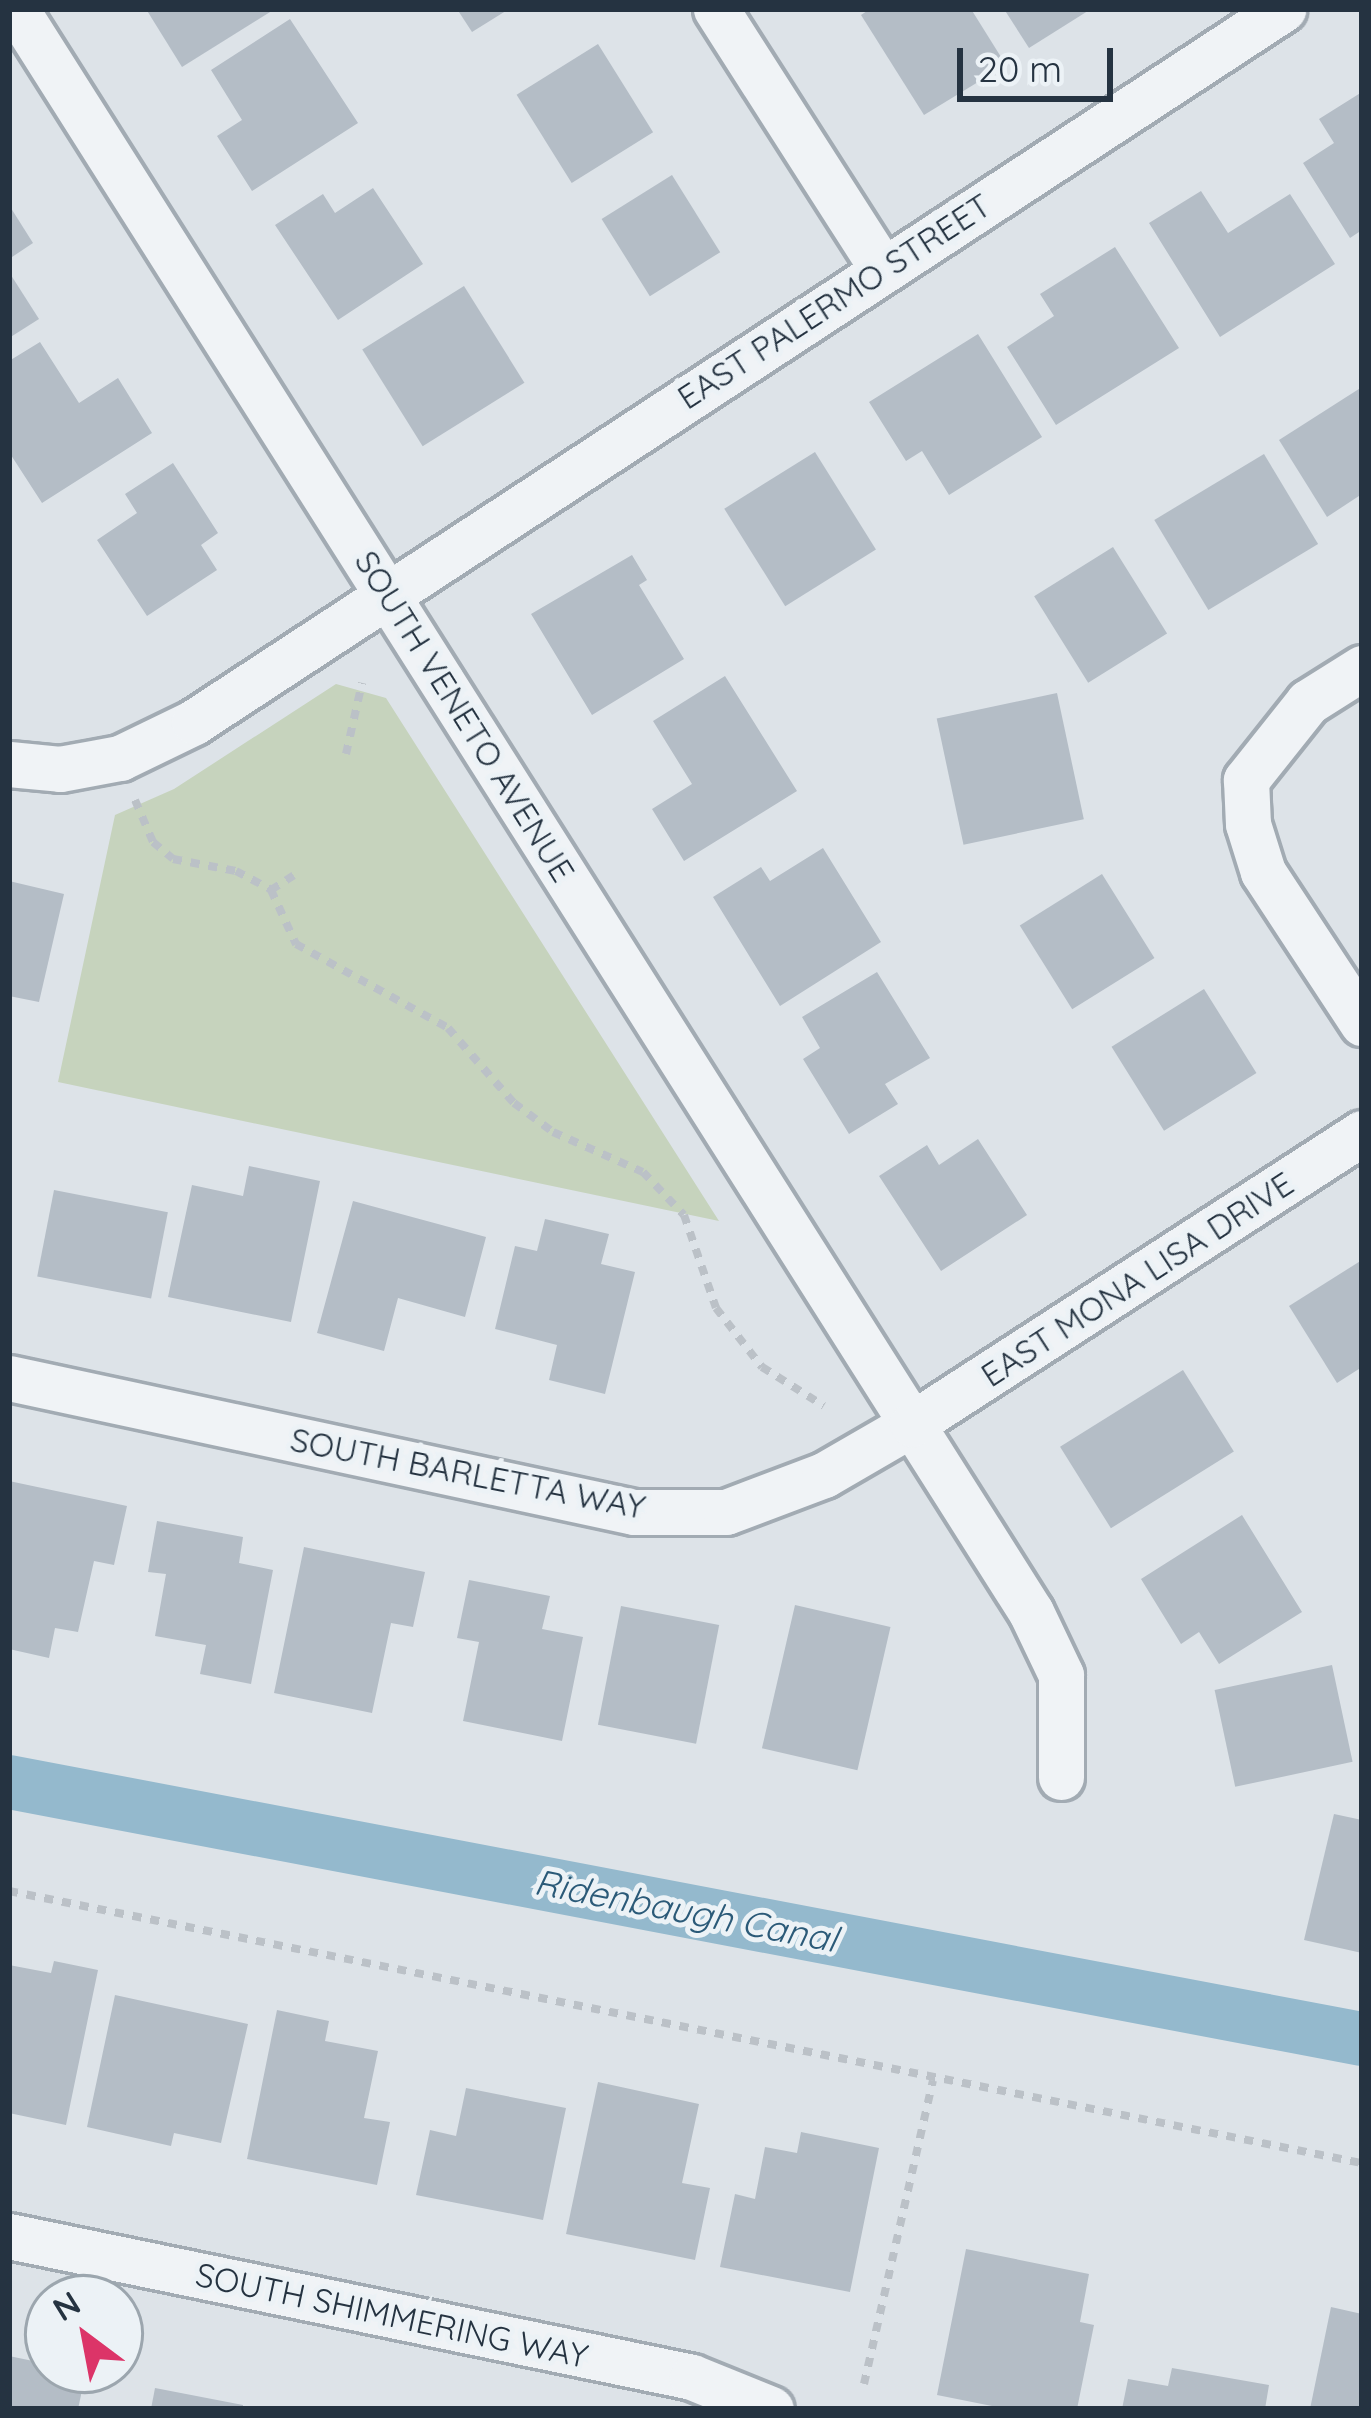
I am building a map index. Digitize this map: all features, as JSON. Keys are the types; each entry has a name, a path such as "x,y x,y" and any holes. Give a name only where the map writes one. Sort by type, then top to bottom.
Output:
{"street":[{"name":"SOUTH VENETO AVENUE","path":"16,9 912,1424 1061,1675 1061,1777"},
{"path":"716,9 882,269"},
{"name":"EAST PALERMO STREET","path":"9,764 60,769 120,758 194,722 1283,9"},
{"path":"1362,668 1308,702 1246,780 1263,872 1362,1023"},
{"name":"EAST MONA LISA DRIVE","path":"912,1424 1362,1132"},
{"name":"SOUTH BARLETTA WAY","path":"9,1378 634,1512 726,1512 824,1475 912,1424"},
{"name":"SOUTH SHIMMERING WAY","path":"9,2236 692,2378 771,2409"}],"path":[{"path":"346,754 362,683"},
{"path":"132,793 152,842 173,860 236,871 271,890 296,944 448,1028 553,1132 643,1172 684,1215 716,1308 762,1367 824,1406"},
{"path":"271,890 294,874"},
{"path":"9,1891 1362,2164"},
{"path":"864,2384 933,2081"}],"green space":[{"path":"336,684 386,698 719,1221 58,1082 115,815 174,789"}],"building":[{"path":"146,9 275,9 182,67"},
{"path":"457,9 509,9 472,32"},
{"path":"870,9 971,9 1006,65 924,115 861,15"},
{"path":"1004,9 1091,9 1029,48"},
{"path":"290,19 358,123 252,191 217,136 242,120 211,70"},
{"path":"598,44 653,132 572,183 517,95"},
{"path":"1362,92 1362,230 1350,238 1303,163 1334,143 1319,119"},
{"path":"672,175 720,252 650,296 602,219"},
{"path":"373,188 423,264 338,320 275,225 323,194 335,213"},
{"path":"1201,191 1228,233 1290,194 1335,264 1220,337 1149,223"},
{"path":"9,205 33,243 9,259"},
{"path":"1115,247 1179,348 1056,425 1007,347 1054,316 1040,294"},
{"path":"9,272 39,319 9,338"},
{"path":"464,286 524,383 423,446 362,350"},
{"path":"978,334 1042,437 949,495 922,451 906,461 869,402"},
{"path":"40,342 79,403 118,378 152,433 42,503 9,452 9,361"},
{"path":"1362,387 1362,494 1327,517 1279,440"},
{"path":"815,452 876,550 785,606 724,509"},
{"path":"1264,454 1318,544 1208,610 1154,520"},
{"path":"173,463 218,533 201,545 217,570 147,616 97,540 137,513 125,494"},
{"path":"1113,547 1167,634 1088,683 1034,596"},
{"path":"632,555 647,580 639,585 684,659 592,715 531,614"},
{"path":"725,676 797,791 684,861 652,809 692,784 653,721"},
{"path":"1057,693 1084,819 964,845 937,719"},
{"path":"823,848 881,942 780,1006 713,897 761,867 770,881"},
{"path":"1102,874 1154,958 1072,1009 1020,925"},
{"path":"9,881 64,894 39,1002 9,996"},
{"path":"877,972 930,1058 885,1084 898,1104 849,1134 803,1059 820,1048 802,1017"},
{"path":"1204,989 1256,1073 1164,1131 1112,1047"},
{"path":"978,1139 1027,1215 941,1271 879,1176 927,1145 939,1165"},
{"path":"249,1166 320,1181 291,1322 168,1297 192,1185 243,1196"},
{"path":"54,1190 168,1212 151,1299 37,1276"},
{"path":"353,1201 486,1237 465,1317 398,1298 384,1351 317,1333"},
{"path":"545,1219 609,1234 601,1264 635,1272 605,1394 549,1380 557,1345 495,1329 515,1246 537,1251"},
{"path":"1362,1260 1362,1367 1337,1383 1289,1306"},
{"path":"1183,1370 1234,1451 1111,1528 1060,1447"},
{"path":"9,1481 127,1506 114,1565 94,1561 78,1632 55,1628 49,1658 9,1649"},
{"path":"1242,1515 1302,1612 1219,1664 1199,1632 1181,1644 1141,1579"},
{"path":"157,1521 243,1537 239,1563 273,1570 251,1684 200,1674 206,1645 155,1636 166,1574 148,1572"},
{"path":"304,1547 425,1572 413,1627 391,1623 372,1713 274,1693"},
{"path":"469,1580 550,1596 542,1629 583,1637 562,1741 463,1721 479,1642 457,1638"},
{"path":"795,1605 890,1627 857,1770 762,1748"},
{"path":"621,1606 719,1625 696,1744 598,1725"},
{"path":"1332,1665 1353,1762 1235,1787 1215,1690"},
{"path":"1334,1814 1362,1820 1362,1953 1304,1940"},
{"path":"54,1961 98,1970 66,2125 9,2113 9,1965 51,1973"},
{"path":"115,1995 248,2024 221,2143 174,2133 171,2146 87,2127"},
{"path":"277,2010 329,2021 325,2041 378,2051 364,2118 390,2122 377,2185 247,2159"},
{"path":"598,2082 699,2104 682,2183 710,2188 695,2260 566,2234"},
{"path":"466,2088 566,2108 543,2220 416,2195 430,2130 456,2136"},
{"path":"801,2132 879,2148 850,2292 720,2267 735,2194 755,2199 765,2147 797,2153"},
{"path":"966,2249 1089,2274 1080,2322 1094,2325 1077,2409 1007,2409 937,2395"},
{"path":"1331,2307 1362,2314 1362,2409 1310,2409"},
{"path":"9,2356 24,2359 24,2394 81,2394 78,2409 9,2409"},
{"path":"1172,2368 1269,2385 1265,2409 1122,2409 1128,2379 1168,2386"},
{"path":"155,2388 243,2405 243,2409 151,2409"}],"waterway":[{"name":"Ridenbaugh Canal","path":"9,1782 1362,2039"}]}
